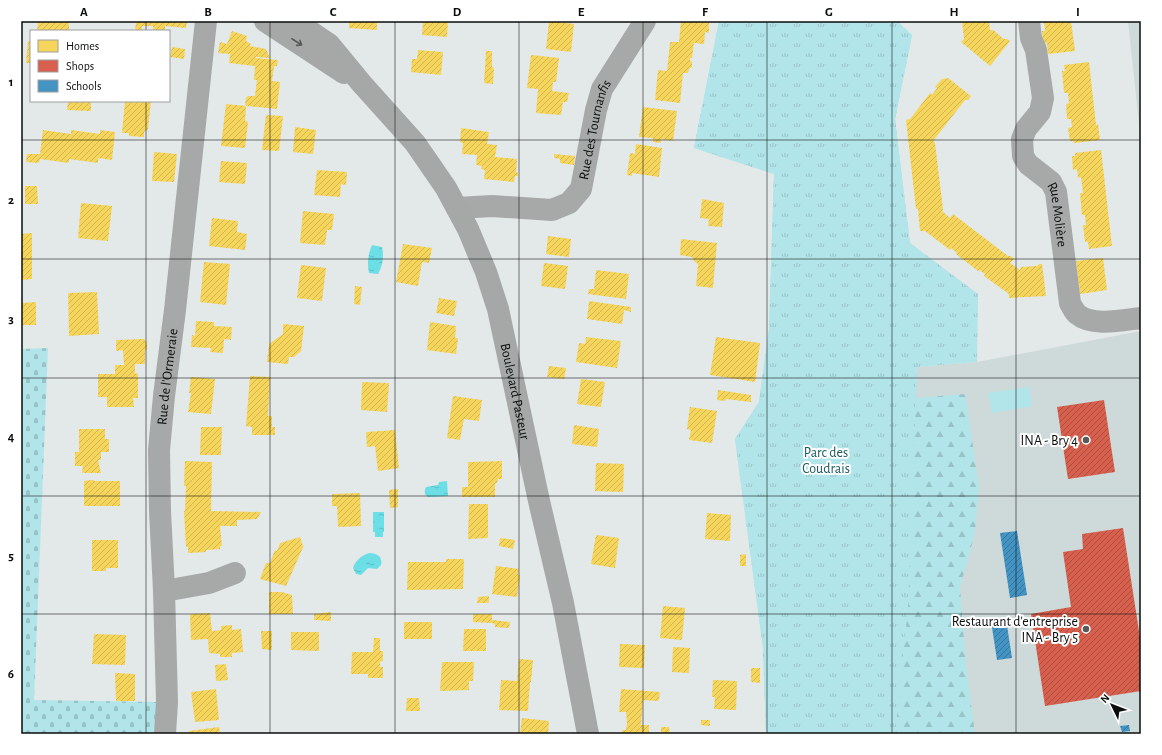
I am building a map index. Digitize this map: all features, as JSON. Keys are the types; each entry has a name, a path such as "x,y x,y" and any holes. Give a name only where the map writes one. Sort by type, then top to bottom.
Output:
{"main road":[{"name":"Boulevard Pasteur","path":"265,21 362,84"},
{"name":"Boulevard Pasteur","path":"295,21 329,44 415,144 446,188 457,208 486,272 498,309 539,501 563,603 588,734"}],"street":[{"name":"Rue de l'Ormeraie","path":"165,734 167,702 159,450 206,21"},
{"name":"Rue des Tournanfis","path":"457,208 492,206 552,210 569,203 581,189 596,110 602,89 645,21"},
{"name":"Rue Molière","path":"1029,21 1031,38 1036,50 1043,98 1040,112 1026,129 1022,139 1023,156 1028,164 1051,182 1056,192 1070,303 1077,314 1088,320 1105,322 1141,318"},
{"path":"164,591 208,583 235,573"}],"shaded area":[{"path":"1128,21 1141,21 1141,143 1140,133"},
{"path":"1141,331 1141,734 895,734 917,367 977,362"}],"green space":[{"name":"Parc des Coudrais","path":"719,21 897,21 912,35 895,119 910,244 917,367 916,398 965,394 979,486 975,533 960,587 966,666 975,734 766,734 763,648 735,439 759,402 769,329 774,174 694,148"},
{"name":"Parc des Coudrais","path":"719,21 897,21 912,35 895,119 910,243 978,294 977,362 917,367 908,608 895,734 766,734 763,648 735,439 759,402 769,329 774,174 694,148"},
{"path":"48,348 34,700 157,702 155,734 21,734 21,349"},
{"path":"1029,387 1032,406 992,413 988,393"}],"water":[{"path":"372,245 382,247 383,261 378,274 369,273 368,259"},
{"path":"447,481 448,496 428,497 426,495 426,487 438,485 439,482"},
{"path":"373,512 384,512 383,537 375,537 375,532 373,532"},
{"path":"369,553 379,556 381,565 377,569 368,568 361,575 356,574 353,568 355,563 361,557"}],"building: Homes":[{"path":"38,21 69,21 69,30 37,30"},
{"path":"136,21 187,21 186,28 165,26 165,30 153,30 153,26 142,26 142,30 135,30"},
{"path":"349,21 377,21 377,30 349,28"},
{"path":"423,21 448,21 447,37 422,35"},
{"path":"549,21 574,24 571,52 546,49"},
{"path":"681,21 709,21 709,33 705,32 704,44 694,43 692,58 690,58 692,67 689,69 688,73 683,73 680,103 655,100 658,70 667,71 670,42 679,42"},
{"path":"962,21 989,21 990,30 993,30 1004,39 1010,41 990,66 961,42 964,39"},
{"path":"1044,21 1071,21 1075,51 1048,54 1047,43 1043,44 1042,31 1045,31"},
{"path":"232,31 247,36 246,41 251,44 250,46 266,49 270,58 255,58 278,60 277,66 274,66 272,81 280,82 277,109 246,106 246,98 248,96 255,96 257,80 254,80 255,66 229,63 230,54 218,53 220,42 227,44"},
{"path":"28,41 30,41 30,63 26,63"},
{"path":"172,47 185,49 184,59 170,57"},
{"path":"418,50 443,52 441,75 411,72 412,59 417,59"},
{"path":"486,51 492,51 492,67 494,68 493,84 484,83"},
{"path":"531,55 559,58 556,82 553,82 552,91 569,93 567,102 563,102 561,115 536,113 538,89 527,88"},
{"path":"1089,62 1096,125 1098,124 1100,140 1074,143 1073,141 1070,141 1068,128 1072,127 1071,119 1067,119 1066,104 1069,103 1068,93 1064,93 1062,71 1065,71 1064,65"},
{"path":"948,78 971,96 968,100 965,100 933,141 935,143 942,211 950,218 953,214 1008,256 1011,256 1014,259 1010,263 1020,270 1021,267 1037,266 1042,264 1046,296 1009,298 1009,294 984,276 985,274 979,270 978,271 956,254 957,253 951,248 950,250 925,231 920,231 918,209 916,209 906,120 910,119 930,93 932,95 937,88 935,87 942,79"},
{"path":"68,102 91,102 91,111 67,110"},
{"path":"125,102 151,102 148,129 144,132 144,137 129,136 129,133 122,133"},
{"path":"226,104 246,106 245,121 248,122 245,148 221,146"},
{"path":"643,107 677,111 673,141 661,139 661,143 653,142 653,138 639,137"},
{"path":"266,115 283,116 279,151 262,150"},
{"path":"295,127 316,130 313,154 293,152"},
{"path":"461,128 489,132 487,144 497,145 495,157 517,159 516,172 518,173 518,176 515,176 514,182 484,179 485,170 481,169 482,166 476,165 477,155 462,154 463,143 460,142"},
{"path":"43,130 71,134 71,130 100,134 100,130 115,132 112,160 98,158 98,163 69,159 69,163 40,159 39,163 26,162 27,154 40,154"},
{"path":"636,144 662,148 659,177 632,173 632,176 627,175 630,153 635,154"},
{"path":"1101,150 1112,246 1089,249 1088,242 1085,242 1083,225 1086,225 1085,215 1082,215 1080,193 1083,193 1081,177 1078,178 1077,169 1073,170 1072,156 1075,156 1075,153"},
{"path":"154,152 177,154 174,182 152,181"},
{"path":"554,154 575,156 574,165 560,163 560,159 554,158"},
{"path":"221,161 247,163 245,184 219,182"},
{"path":"317,170 347,172 346,185 341,184 340,197 314,195"},
{"path":"25,186 37,186 38,204 25,204"},
{"path":"702,199 724,203 722,227 708,226 709,219 700,218"},
{"path":"81,203 112,206 108,241 78,238"},
{"path":"303,211 334,214 332,230 327,230 325,245 300,243"},
{"path":"212,218 238,221 237,232 247,234 245,250 209,246"},
{"path":"32,233 32,279 21,280 21,234"},
{"path":"548,236 571,239 569,257 546,254"},
{"path":"681,239 717,243 713,288 696,286 698,264 692,257 680,255"},
{"path":"403,244 432,248 429,263 422,262 418,286 396,282"},
{"path":"1103,258 1107,290 1080,294 1079,283 1076,283 1075,277 1078,277 1076,261"},
{"path":"204,262 230,264 226,305 200,302"},
{"path":"544,263 568,266 565,289 541,286"},
{"path":"301,265 326,268 322,301 297,298"},
{"path":"596,270 629,274 626,299 588,294 589,289 594,289"},
{"path":"355,286 362,287 360,305 354,304"},
{"path":"97,292 99,334 69,336 68,293"},
{"path":"439,298 457,301 454,316 436,313"},
{"path":"589,301 631,307 631,312 624,310 622,324 587,319"},
{"path":"36,302 36,325 21,325 21,303"},
{"path":"196,321 214,322 214,326 232,327 231,340 224,339 223,353 210,352 211,348 191,347 192,335 195,336"},
{"path":"430,322 456,326 455,338 458,338 456,354 427,350"},
{"path":"283,324 304,326 301,351 294,357 289,357 288,364 267,362 269,344 283,334"},
{"path":"586,337 621,341 617,368 576,362 579,343 585,344"},
{"path":"716,337 760,343 755,382 710,375"},
{"path":"144,339 147,343 147,349 145,351 145,364 135,364 135,373 138,374 138,398 133,398 134,407 107,407 107,397 98,397 98,374 115,374 115,365 124,365 123,350 116,351 116,340"},
{"path":"549,366 566,368 564,379 547,377"},
{"path":"250,376 270,377 268,416 272,416 272,427 275,427 275,435 252,435 252,427 246,426"},
{"path":"191,377 215,379 211,414 188,412 191,393 189,393"},
{"path":"581,379 605,382 601,407 577,404"},
{"path":"362,382 389,383 387,412 361,410"},
{"path":"718,390 751,395 751,402 726,399 725,401 717,400"},
{"path":"453,396 482,400 479,421 464,419 460,440 447,438"},
{"path":"690,407 717,411 712,443 689,440 691,430 687,429"},
{"path":"574,425 599,429 597,447 572,444"},
{"path":"201,427 222,427 221,455 200,455"},
{"path":"79,429 105,429 105,439 109,439 109,452 101,452 101,460 98,460 101,473 82,473 83,466 75,466 75,452 79,452"},
{"path":"395,430 399,468 378,471 375,446 367,447 366,432"},
{"path":"185,461 212,462 211,511 261,512 257,519 237,520 237,526 220,526 222,546 220,546 220,549 206,550 206,552 188,553 188,547 186,547 184,511 186,486 184,486"},
{"path":"502,461 502,479 498,479 497,483 495,484 495,497 462,497 462,487 468,487 468,462"},
{"path":"596,463 624,464 623,492 595,491"},
{"path":"84,481 120,481 120,506 84,506"},
{"path":"398,489 398,507 390,508 389,490"},
{"path":"360,493 361,526 338,527 337,506 332,506 332,494"},
{"path":"469,504 488,504 488,538 468,539"},
{"path":"707,513 731,515 730,541 705,539"},
{"path":"596,535 619,538 615,568 591,564"},
{"path":"300,537 303,546 304,545 286,586 260,579 266,563 270,563 275,550 277,551 280,543"},
{"path":"500,538 515,540 513,549 499,546"},
{"path":"92,540 118,540 118,568 106,568 106,571 92,571"},
{"path":"746,554 746,566 740,566 740,555"},
{"path":"446,559 464,559 463,589 407,590 408,562 446,562"},
{"path":"496,566 519,569 518,575 520,575 517,597 492,594"},
{"path":"269,592 282,592 292,595 293,614 269,614"},
{"path":"489,596 489,603 477,603 478,597"},
{"path":"663,606 685,608 682,640 660,638"},
{"path":"331,612 331,621 314,620 314,614"},
{"path":"210,613 212,631 221,630 221,626 232,625 232,630 241,629 243,652 232,653 232,657 220,657 220,654 209,653 208,639 191,640 190,614"},
{"path":"473,614 492,614 492,620 510,622 509,628 495,627 495,624 492,623 473,622"},
{"path":"404,622 432,622 432,639 404,639"},
{"path":"464,629 486,629 486,651 463,651"},
{"path":"261,631 272,631 272,650 262,649"},
{"path":"291,632 319,632 319,651 291,650"},
{"path":"94,634 126,635 125,665 92,664"},
{"path":"374,638 380,638 380,651 383,651 383,661 380,662 380,667 383,667 383,678 368,678 368,674 351,674 352,652 373,652"},
{"path":"620,644 645,645 644,668 619,667"},
{"path":"673,647 690,648 689,673 672,672"},
{"path":"519,659 533,660 528,711 499,710 501,680 517,681"},
{"path":"442,662 474,662 473,681 469,681 469,690 440,691"},
{"path":"226,664 228,680 216,681 215,665"},
{"path":"751,668 760,668 760,683 751,682"},
{"path":"115,673 135,674 135,701 116,701"},
{"path":"713,680 737,681 736,710 714,709 715,697 712,697"},
{"path":"216,689 219,720 195,722 191,692"},
{"path":"621,689 660,692 658,701 643,700 641,725 649,725 649,734 622,734 622,730 626,730 627,723 626,712 619,712"},
{"path":"407,698 419,698 420,711 406,711"},
{"path":"522,718 549,721 548,734 520,734"},
{"path":"701,720 710,720 710,726 701,725"},
{"path":"219,727 220,734 189,734 189,731"},
{"path":"661,727 669,727 670,734 661,734"}],"building: Shops":[{"name":"INA - Bry 4","path":"1104,400 1115,472 1068,479 1057,407"},
{"name":"Restaurant d'entreprise INA - Bry 5","path":"1123,528 1141,644 1141,691 1045,706 1031,614 1071,607 1063,552 1083,549 1082,534"}],"building: Schools":[{"path":"1017,531 1027,595 1010,598 1000,533"},
{"path":"1006,619 1012,658 997,660 991,621"},
{"path":"1129,725 1130,731 1122,732 1120,726"}],"place":[{"name":"INA - Bry 4","path":"1086,440"},
{"name":"Restaurant d'entreprise INA - Bry 5","path":"1086,629"}]}
